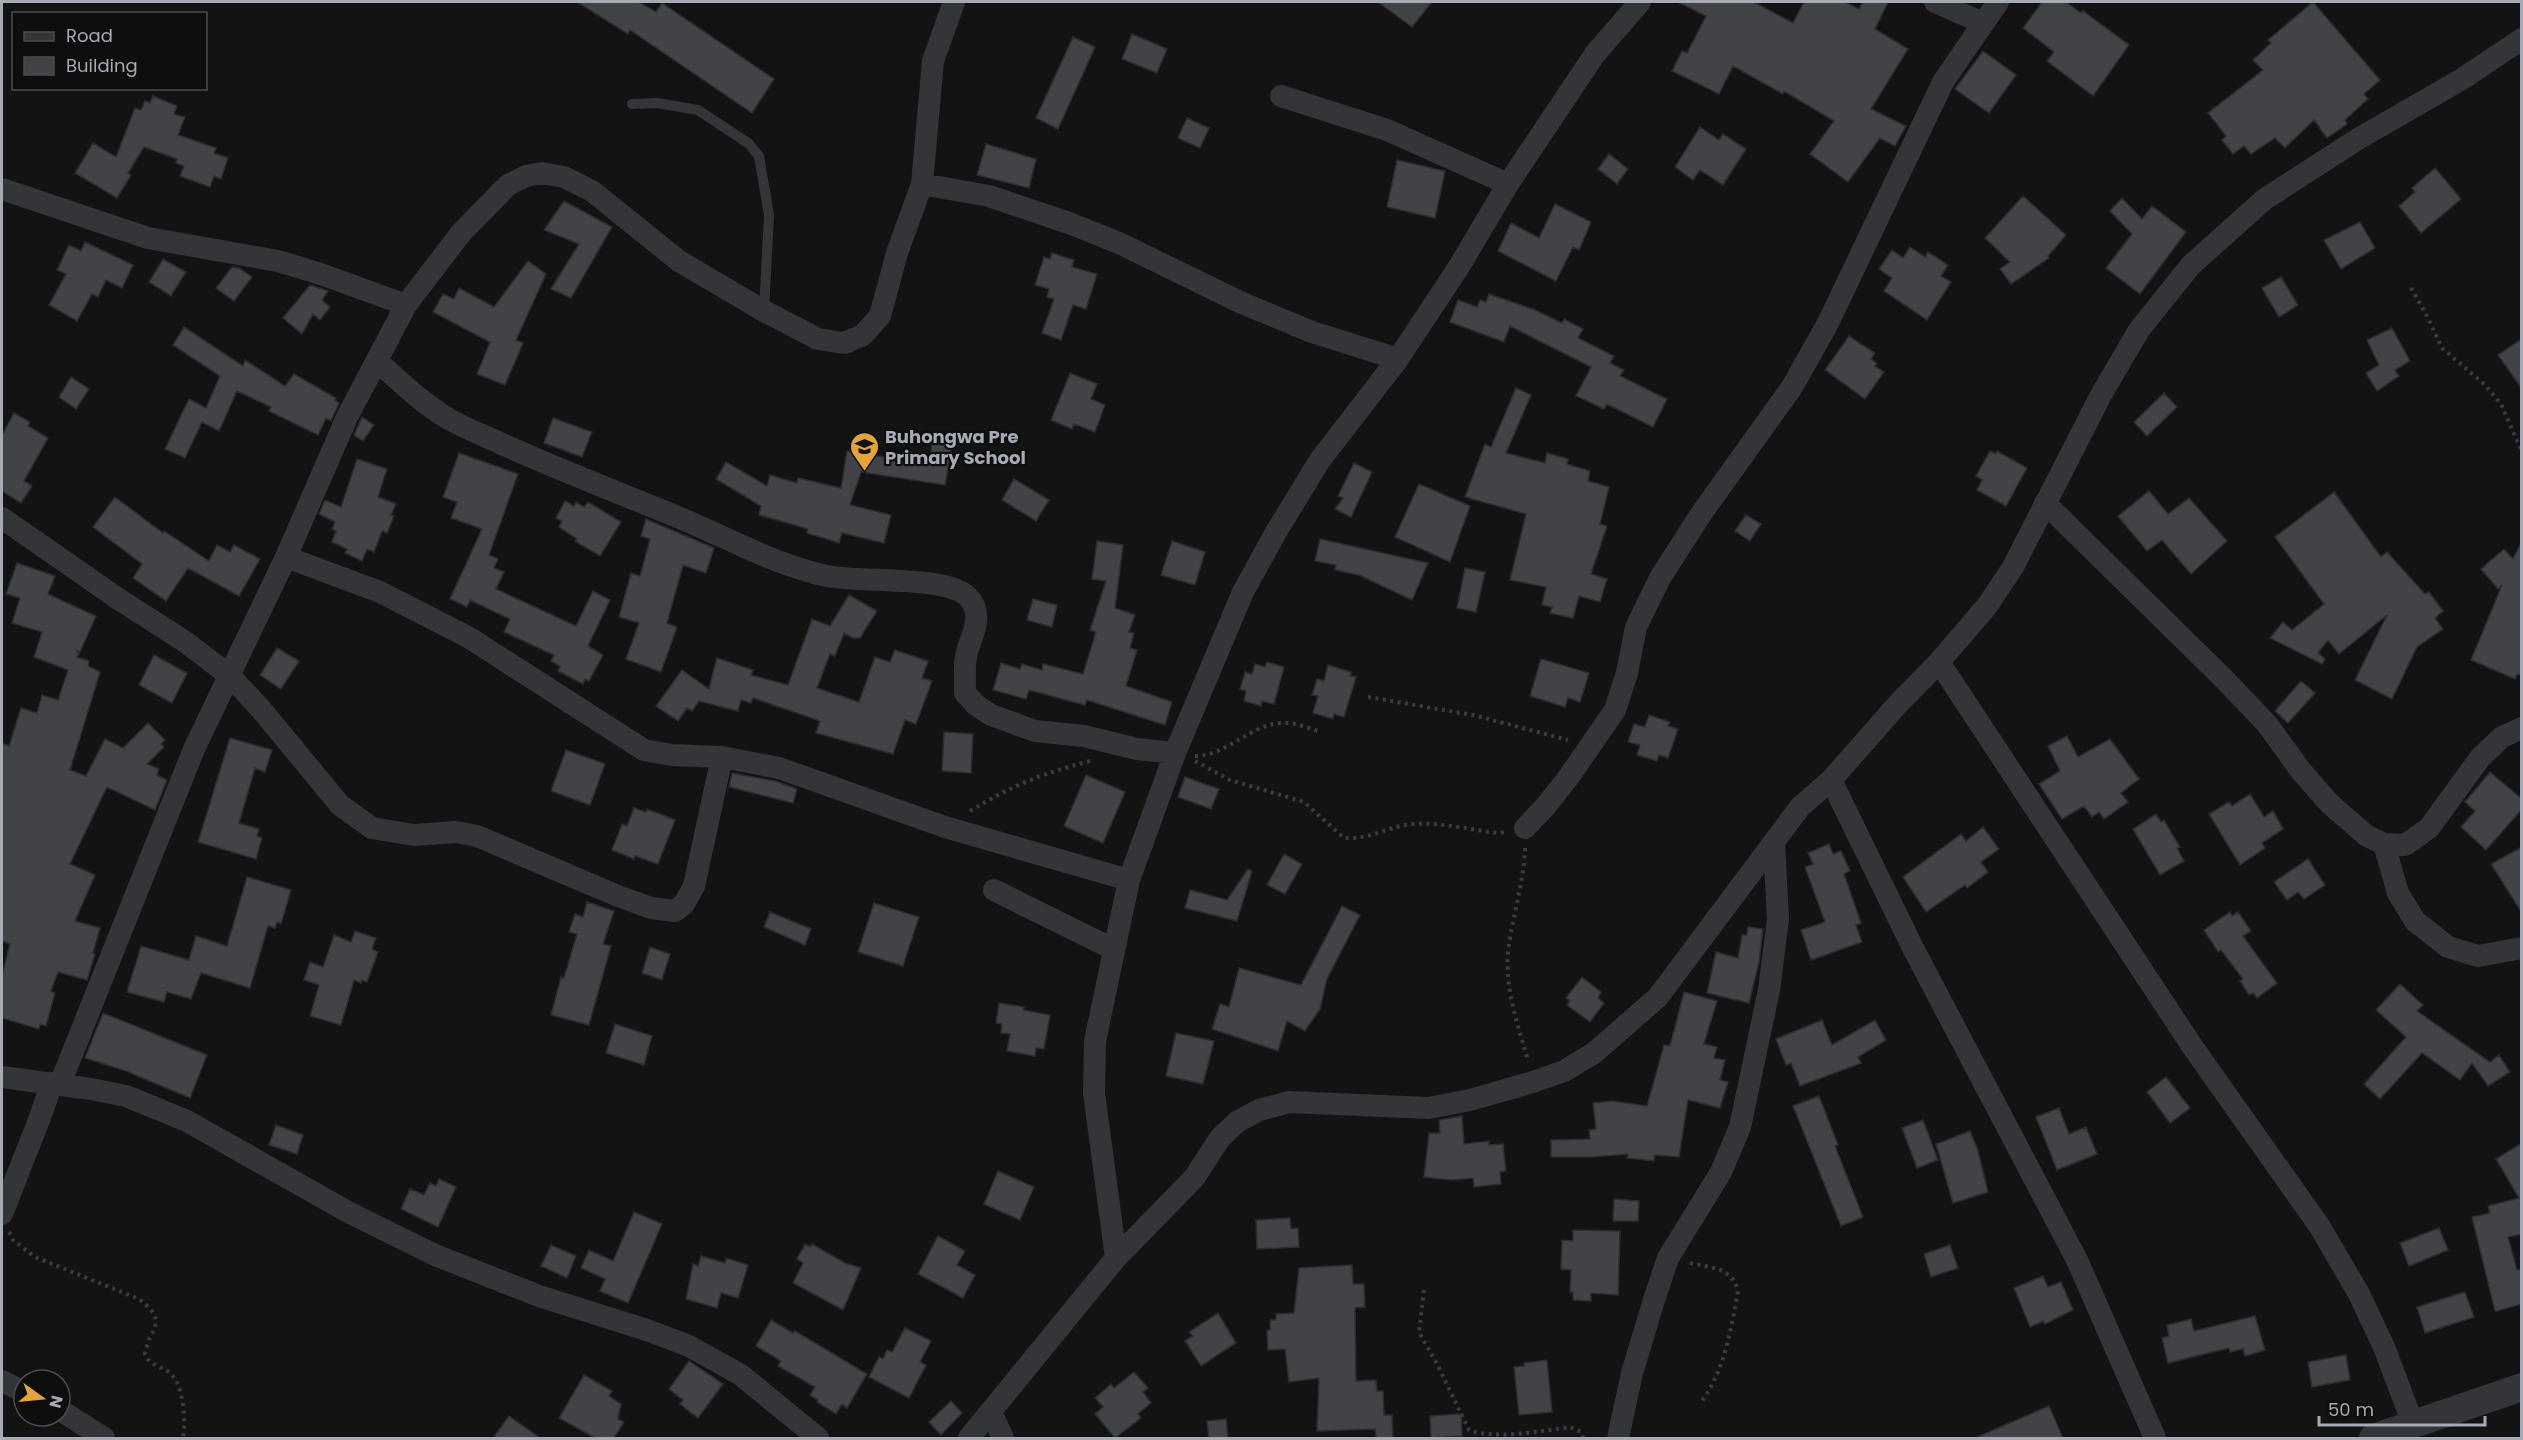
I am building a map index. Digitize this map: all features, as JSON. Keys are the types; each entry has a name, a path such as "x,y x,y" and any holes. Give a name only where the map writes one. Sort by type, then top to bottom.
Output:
{"street":[{"path":"3,1220 39,1120 56,1084 194,749 286,557 347,417 406,305 461,233 508,185 526,176 542,173 564,177 592,191 679,261 764,311 818,339 844,343 863,335 880,316 897,253 922,184 933,61 954,2"},
{"path":"1116,1258 1094,1093 1095,1041 1129,880 1175,753 1243,592 1320,460 1398,359 1460,265 1508,184 1595,54 1640,2"},
{"path":"1935,2 1983,23"},
{"path":"1525,828 1545,807 1592,747 1615,710 1627,673 1636,627 1660,578 1701,514 1797,378 1828,323 1943,82 1998,2"},
{"path":"969,1438 1116,1258 1194,1178 1220,1138 1237,1122 1259,1110 1288,1102 1429,1107 1470,1100 1533,1082 1563,1071 1594,1053 1658,997 1800,807 1831,780 1987,606 2013,567 2101,395 2139,330 2191,265 2265,199 2358,139 2519,46"},
{"path":"1281,96 1387,130 1508,184"},
{"path":"922,184 989,196 1069,223 1119,243 1242,303 1311,332 1398,359"},
{"path":"2,189 148,238 278,261 406,305"},
{"path":"377,361 419,398 448,418 528,456 708,530 782,564 828,576 937,584 961,591 970,599 976,617 975,631 966,655 965,693 976,705 1001,720 1035,731 1084,736 1137,749 1175,753"},
{"path":"2045,503 2225,680 2267,724 2301,771 2330,804 2367,836 2384,844 2405,845 2429,828 2480,758 2502,737 2522,728"},
{"path":"2,518 117,598 184,641 229,675 260,708 340,805 372,828 414,835 456,832 477,836 618,896 663,911 675,910 684,904 694,886 722,757"},
{"path":"286,557 380,592 468,637 644,750 672,755 722,757 779,768 945,826 1129,880"},
{"path":"1939,662 2192,1046 2320,1227 2359,1294 2384,1347 2414,1424"},
{"path":"1831,780 1908,938 2077,1260 2155,1438"},
{"path":"1618,1438 1632,1373 1668,1258 1721,1172 1740,1127 1772,966 1778,919 1774,843"},
{"path":"2384,844 2398,893 2415,921 2448,947 2478,956 2522,948"},
{"path":"994,890 1113,949"},
{"path":"2,1077 126,1096 187,1121 348,1212 435,1255 538,1296 648,1330 689,1346 741,1375 818,1438"},
{"path":"2373,1438 2522,1387"},
{"path":"991,1412 1003,1438"},
{"path":"72,1418 104,1438"}],"lane":[{"path":"632,104 657,103 698,110 748,143 759,156 769,215 764,311"}],"path":[{"path":"2411,288 2442,348 2484,384 2501,404 2522,452"},
{"path":"1368,697 1473,715 1592,747"},
{"path":"1318,731 1295,723 1268,725 1218,752 1204,756 1187,756 1230,780 1304,802 1344,838 1372,836 1394,827 1416,824 1440,824 1498,833 1525,828 1524,865 1508,953 1508,991 1533,1082"},
{"path":"945,826 1008,788 1042,774 1095,760"},
{"path":"3,1220 13,1240 35,1257 139,1299 151,1308 156,1319 154,1333 145,1354 155,1366 171,1374 182,1397 186,1421 183,1438"},
{"path":"1668,1258 1727,1271 1735,1280 1738,1291 1723,1358 1711,1388 1702,1401"},
{"path":"1424,1290 1419,1332 1469,1430 1477,1435 1498,1436 1570,1427 1581,1432 1583,1438"}],"building":[{"path":"577,2 639,2 656,12 662,3 774,79 752,113 630,30 628,34"},
{"path":"1378,2 1432,2 1412,27"},
{"path":"1678,2 1754,2 1793,23 1804,2 1845,2 1859,9 1863,2 1888,2 1875,29 1908,49 1871,109 1906,126 1895,146 1880,138 1848,182 1810,154 1834,121 1784,91 1783,94 1733,66 1719,94 1672,71 1682,51 1687,53 1706,16"},
{"path":"2042,2 2066,2 2081,13 2083,11 2129,45 2093,96 2047,61 2054,52 2023,28"},
{"path":"2313,2 2380,80 2364,94 2368,99 2345,120 2347,124 2327,138 2314,120 2285,148 2275,138 2251,154 2244,146 2233,154 2222,140 2226,136 2208,113 2263,70 2253,60 2271,43 2268,40"},
{"path":"1132,34 1167,49 1157,73 1122,59"},
{"path":"1073,37 1095,47 1058,129 1036,118"},
{"path":"1983,51 2016,75 1989,113 1955,89"},
{"path":"153,96 177,106 174,114 185,117 178,135 216,148 214,153 228,158 221,179 214,176 210,187 180,176 184,166 176,163 177,159 144,147 128,173 131,175 117,198 75,173 93,143 116,157 135,108 141,110 145,101 150,103"},
{"path":"1187,118 1209,128 1200,148 1178,138"},
{"path":"1700,127 1719,140 1723,134 1746,149 1723,185 1700,170 1693,180 1675,167"},
{"path":"986,144 1036,159 1029,188 977,175"},
{"path":"1609,154 1628,169 1617,184 1598,169"},
{"path":"1397,160 1445,171 1435,218 1387,207"},
{"path":"2435,168 2461,199 2421,233 2399,206 2415,192 2412,188"},
{"path":"2023,196 2066,235 2048,256 2049,258 2011,284 2000,269 2010,262 1985,238"},
{"path":"2122,198 2142,219 2152,206 2186,232 2140,294 2106,268 2132,234 2110,211"},
{"path":"564,201 612,227 571,298 551,289 579,244 544,230"},
{"path":"1555,204 1591,222 1579,250 1573,247 1556,281 1498,251 1511,223 1539,238"},
{"path":"2360,222 2375,248 2341,269 2324,240"},
{"path":"85,242 133,265 122,288 106,280 98,297 92,294 77,321 49,305 66,274 57,270 69,245 81,251"},
{"path":"1910,247 1925,257 1928,252 1948,265 1941,276 1951,282 1927,320 1884,291 1892,278 1879,269 1892,250 1903,258"},
{"path":"1052,253 1074,260 1072,267 1097,274 1086,309 1073,305 1061,340 1042,333 1054,299 1047,297 1049,289 1035,285 1044,257 1050,259"},
{"path":"163,259 186,272 171,296 149,282"},
{"path":"528,261 546,274 516,340 523,343 505,385 477,374 490,342 433,312 443,294 454,299 459,288 494,307"},
{"path":"232,267 239,268 252,277 234,301 216,288"},
{"path":"2281,277 2298,305 2279,317 2262,288"},
{"path":"310,285 328,291 322,300 330,307 320,320 313,314 302,334 283,318"},
{"path":"1489,294 1535,310 1562,323 1564,319 1583,329 1578,338 1614,356 1610,363 1624,370 1620,376 1667,399 1653,427 1607,404 1604,409 1576,396 1591,367 1510,326 1504,342 1450,322 1458,300 1477,307 1480,300 1486,302"},
{"path":"184,327 243,366 245,360 285,386 294,374 336,398 335,400 339,403 331,421 326,418 318,435 269,411 271,407 237,391 219,431 202,422 185,458 165,449 189,399 206,408 220,376 173,345"},
{"path":"2392,328 2410,361 2395,370 2399,376 2377,391 2366,373 2379,365 2367,340"},
{"path":"1849,336 1875,353 1871,359 1877,363 1875,366 1884,372 1865,399 1825,370"},
{"path":"2522,339 2522,389 2498,355"},
{"path":"1070,373 1097,384 1091,399 1105,405 1095,432 1074,424 1072,429 1051,420"},
{"path":"71,377 89,389 76,409 59,397"},
{"path":"1516,388 1531,395 1506,453 1545,463 1547,453 1568,459 1567,464 1590,471 1588,481 1609,487 1600,524 1607,526 1591,574 1607,579 1600,602 1579,596 1573,618 1550,613 1552,607 1542,605 1546,587 1510,580 1526,514 1465,497 1485,444 1491,447"},
{"path":"2164,393 2177,407 2147,436 2134,422"},
{"path":"14,413 30,422 28,426 48,438 24,481 32,486 21,503 2,491 2,435"},
{"path":"362,417 374,425 363,441 354,435"},
{"path":"553,418 592,432 582,457 544,443"},
{"path":"933,437 953,440 945,485 861,472 850,505 891,515 884,543 842,533 839,543 807,533 808,529 759,515 761,506 716,479 726,462 767,486 770,475 797,483 798,478 841,488 847,451 929,464"},
{"path":"1990,451 1996,454 1997,451 2027,468 2006,506 1977,490 1982,480 1976,476"},
{"path":"459,453 518,474 489,555 498,559 494,568 504,572 496,589 576,626 593,591 610,600 588,646 603,655 589,681 585,679 583,684 558,671 560,666 551,661 554,655 504,632 510,619 470,600 467,607 450,599 482,529 451,518 457,502 443,497"},
{"path":"357,459 387,469 378,497 396,504 387,533 382,531 374,552 367,549 362,561 345,553 347,549 332,542 336,531 332,529 335,522 319,514 325,500 341,507"},
{"path":"1354,463 1372,472 1351,517 1335,509 1343,498 1338,496"},
{"path":"1014,479 1049,500 1036,521 1002,500"},
{"path":"1419,484 1470,506 1450,562 1395,537"},
{"path":"2149,491 2168,514 2189,498 2227,541 2191,574 2162,540 2147,551 2118,516"},
{"path":"2334,492 2381,557 2387,552 2425,594 2429,592 2443,611 2435,618 2443,629 2417,647 2392,699 2355,680 2387,615 2339,654 2328,640 2318,653 2325,659 2322,664 2270,638 2283,622 2292,630 2324,604 2275,537"},
{"path":"115,497 163,533 164,531 209,561 217,545 230,552 234,545 260,559 239,596 188,568 166,601 133,578 142,564 93,527"},
{"path":"565,501 574,506 576,502 584,507 588,502 621,522 600,556 575,541 577,539 559,527 562,521 556,518"},
{"path":"1746,515 1761,524 1750,541 1735,531"},
{"path":"646,519 714,548 706,573 683,565 667,623 677,627 661,672 626,659 639,623 619,617 631,573 640,576 650,539 641,536"},
{"path":"1320,539 1428,563 1412,600 1359,575 1335,570 1336,565 1315,561"},
{"path":"1097,541 1123,545 1115,608 1135,615 1129,632 1134,633 1130,648 1137,650 1126,686 1172,702 1165,725 1087,700 1085,705 1029,690 1026,699 993,690 1001,663 1020,669 1022,664 1042,670 1043,664 1083,674 1096,632 1090,630 1106,581 1092,579"},
{"path":"1172,541 1205,552 1195,585 1161,575"},
{"path":"2522,541 2522,675 2517,674 2515,679 2471,660 2502,585 2498,589 2481,569 2504,549 2513,559"},
{"path":"17,563 55,576 48,594 96,616 80,652 76,650 79,654 77,657 89,661 88,666 100,672 70,770 86,776 105,739 123,748 148,723 165,740 161,744 164,747 147,764 159,769 157,775 167,780 155,810 107,787 70,864 95,875 75,921 100,928 93,953 95,954 87,980 58,972 51,991 55,993 46,1026 40,1024 39,1029 2,1018 2,975 10,944 2,941 2,743 9,746 21,708 37,713 42,695 58,700 68,670 34,657 42,632 12,623 20,598 6,594"},
{"path":"1465,568 1485,572 1476,612 1457,608"},
{"path":"849,595 877,611 860,638 853,638 844,633 835,656 830,654 817,688 859,702 875,657 890,662 895,650 928,661 922,678 932,681 916,724 905,720 893,754 816,733 820,721 753,698 751,703 741,700 738,711 699,701 692,711 687,708 678,721 656,706 682,670 709,689 717,658 753,670 751,675 788,685 812,619 830,626"},
{"path":"1033,599 1057,605 1052,627 1027,620"},
{"path":"277,648 299,661 281,689 260,675"},
{"path":"154,655 187,673 172,703 139,685"},
{"path":"1541,659 1589,673 1580,702 1568,698 1565,707 1530,696"},
{"path":"1267,662 1284,667 1274,704 1262,701 1261,706 1244,701 1246,691 1240,689 1245,672 1252,674 1255,664 1265,667"},
{"path":"1328,665 1351,672 1350,676 1356,677 1344,717 1334,714 1333,719 1313,713 1318,696 1312,695 1317,679 1324,681"},
{"path":"2301,681 2315,693 2288,723 2275,711"},
{"path":"1649,715 1670,722 1668,726 1678,729 1668,758 1659,755 1657,761 1637,755 1640,745 1628,742 1634,724 1645,727"},
{"path":"944,732 973,734 971,773 942,771"},
{"path":"2067,736 2078,757 2110,739 2139,779 2121,793 2128,802 2104,819 2099,812 2092,817 2084,806 2062,819 2039,784 2060,771 2048,746"},
{"path":"230,738 272,750 265,772 255,768 239,823 259,829 257,836 262,838 256,859 198,842"},
{"path":"566,750 605,764 590,805 551,791"},
{"path":"2490,772 2522,799 2522,809 2486,850 2461,827 2475,811 2465,802"},
{"path":"732,773 775,781 797,789 793,803 729,787"},
{"path":"1086,775 1125,792 1103,843 1064,826"},
{"path":"1185,777 1219,789 1211,809 1178,797"},
{"path":"2250,794 2264,817 2273,811 2283,829 2262,843 2265,848 2240,865 2209,814 2229,802 2232,806"},
{"path":"634,808 646,812 647,809 675,820 658,864 635,856 634,859 612,850 622,824 627,826"},
{"path":"2156,814 2161,822 2164,820 2180,847 2177,848 2184,861 2160,875 2133,829"},
{"path":"1983,827 1999,849 1981,862 1988,872 1967,888 1965,885 1926,912 1903,877 1961,834 1966,841"},
{"path":"1829,844 1833,854 1841,851 1850,871 1844,874 1861,923 1856,925 1862,942 1811,960 1801,930 1825,922 1805,867 1813,864 1808,853"},
{"path":"2522,847 2522,913 2491,864"},
{"path":"1284,854 1302,864 1285,894 1267,885"},
{"path":"2308,859 2325,885 2304,899 2298,892 2287,900 2274,882"},
{"path":"1248,869 1252,871 1237,921 1185,908 1190,890 1227,900"},
{"path":"247,877 291,890 281,924 277,922 275,928 268,926 250,988 201,973 191,999 167,992 164,1002 127,992 141,946 189,960 196,936 227,946"},
{"path":"587,902 614,911 603,944 611,946 589,1025 551,1015 561,977 564,978 577,934 569,932 575,914 583,917"},
{"path":"874,903 919,917 903,966 858,952"},
{"path":"1342,906 1360,915 1327,979 1320,1009 1305,1031 1287,1021 1278,1051 1212,1029 1220,1004 1229,1007 1239,968 1301,985"},
{"path":"770,912 811,929 805,945 764,927"},
{"path":"2230,912 2232,916 2238,912 2251,931 2243,936 2277,983 2257,998 2253,993 2249,995 2240,981 2243,979 2221,950 2218,952 2204,930"},
{"path":"1748,927 1763,929 1759,962 1749,1003 1707,993 1716,952 1738,958 1742,935 1747,935"},
{"path":"355,931 376,938 372,949 378,952 367,982 362,980 361,983 354,980 341,1025 310,1016 319,985 304,980 310,962 323,967 334,935 351,942"},
{"path":"650,947 670,954 662,980 642,973"},
{"path":"1582,977 1601,992 1598,998 1604,1003 1590,1022 1567,1005 1570,1001 1566,998"},
{"path":"2400,984 2423,1005 2417,1011 2490,1062 2499,1055 2510,1072 2488,1086 2472,1063 2460,1080 2422,1053 2380,1099 2364,1084 2406,1037 2376,1010"},
{"path":"1684,992 1717,1001 1704,1044 1717,1047 1714,1058 1725,1060 1720,1080 1728,1082 1720,1108 1688,1100 1679,1157 1655,1155 1654,1161 1627,1158 1628,1154 1551,1157 1551,1140 1590,1139 1589,1130 1596,1129 1593,1103 1613,1101 1647,1106 1664,1045 1670,1046"},
{"path":"999,1003 1024,1007 1023,1010 1050,1015 1044,1049 1036,1048 1035,1056 1007,1051 1010,1034 1001,1033 1002,1024 996,1023"},
{"path":"103,1013 207,1055 190,1098 126,1071 85,1058"},
{"path":"1822,1020 1832,1045 1875,1020 1886,1040 1858,1057 1861,1063 1800,1086 1791,1063 1786,1065 1776,1039"},
{"path":"615,1024 652,1036 644,1065 606,1053"},
{"path":"1176,1033 1214,1041 1203,1084 1166,1076"},
{"path":"2166,1077 2190,1108 2170,1123 2147,1092"},
{"path":"1819,1096 1838,1145 1835,1146 1863,1217 1841,1226 1793,1106"},
{"path":"2059,1108 2069,1134 2086,1127 2097,1154 2057,1170 2036,1117"},
{"path":"1462,1116 1464,1144 1489,1141 1489,1145 1503,1144 1506,1171 1500,1172 1501,1184 1474,1187 1473,1178 1452,1180 1424,1177 1429,1133 1440,1133 1439,1120"},
{"path":"1923,1120 1938,1160 1917,1168 1902,1128"},
{"path":"276,1125 303,1135 297,1154 269,1145"},
{"path":"1970,1131 1978,1151 1988,1192 1953,1203 1936,1144"},
{"path":"2522,1143 2522,1234 2508,1237 2517,1270 2522,1269 2522,1304 2495,1311 2472,1217 2490,1213 2488,1206 2519,1198 2496,1159"},
{"path":"998,1171 1034,1187 1020,1220 984,1204"},
{"path":"439,1179 456,1187 438,1227 401,1209 410,1189 424,1195 430,1183 436,1186"},
{"path":"1614,1199 1639,1201 1638,1221 1613,1221"},
{"path":"634,1212 662,1224 628,1303 600,1291 605,1279 581,1268 589,1250 613,1261"},
{"path":"1290,1218 1291,1229 1298,1228 1299,1247 1257,1249 1256,1220"},
{"path":"2439,1228 2448,1250 2409,1266 2400,1243"},
{"path":"1573,1230 1620,1231 1618,1295 1591,1293 1591,1301 1573,1300 1573,1292 1570,1292 1571,1270 1561,1269 1562,1240 1573,1241"},
{"path":"938,1236 965,1251 957,1265 975,1275 963,1298 918,1274"},
{"path":"805,1244 810,1247 812,1244 845,1263 861,1268 843,1310 793,1283 803,1263 797,1259"},
{"path":"551,1245 576,1256 567,1278 541,1266"},
{"path":"1950,1245 1958,1268 1931,1277 1924,1254"},
{"path":"701,1256 725,1263 726,1258 748,1265 738,1298 721,1293 717,1308 686,1299 693,1264 698,1266"},
{"path":"1352,1265 1353,1284 1364,1284 1365,1307 1355,1308 1356,1381 1376,1380 1377,1391 1383,1391 1384,1415 1392,1415 1393,1438 1376,1438 1375,1429 1317,1431 1319,1378 1289,1382 1285,1349 1268,1350 1267,1330 1270,1330 1270,1320 1276,1320 1276,1314 1294,1313 1299,1268"},
{"path":"2043,1276 2048,1287 2061,1282 2073,1310 2045,1324 2043,1321 2030,1327 2014,1288"},
{"path":"2465,1292 2474,1317 2425,1333 2417,1307"},
{"path":"1218,1313 1236,1343 1201,1366 1185,1341 1193,1336 1189,1332"},
{"path":"2255,1316 2265,1350 2245,1356 2243,1349 2230,1352 2229,1348 2168,1363 2162,1338 2169,1336 2167,1325 2191,1319 2194,1331"},
{"path":"771,1320 793,1333 795,1331 867,1374 847,1408 842,1404 836,1414 817,1402 818,1400 810,1395 815,1387 778,1366 781,1361 756,1346"},
{"path":"905,1328 931,1341 920,1362 926,1365 909,1398 869,1377 879,1357 883,1359 887,1350 892,1352"},
{"path":"2346,1355 2350,1380 2312,1387 2308,1362"},
{"path":"1547,1360 1552,1412 1519,1415 1514,1367 1525,1366 1524,1363"},
{"path":"689,1361 723,1384 698,1418 680,1404 683,1400 669,1389"},
{"path":"1134,1372 1148,1388 1143,1392 1151,1403 1138,1414 1141,1418 1115,1438 1095,1414 1103,1407 1095,1398 1111,1384 1114,1388"},
{"path":"584,1375 612,1391 609,1396 621,1404 618,1419 624,1422 614,1438 595,1438 559,1418"},
{"path":"951,1401 962,1413 941,1435 929,1422"},
{"path":"2049,1406 2063,1438 1975,1438"},
{"path":"1461,1414 1462,1436 1431,1438 1430,1416"},
{"path":"509,1416 540,1438 493,1438"},
{"path":"1226,1419 1228,1438 1209,1438 1207,1421"}],"place":[{"name":"Buhongwa Pre Primary School","path":"864,472"}]}
